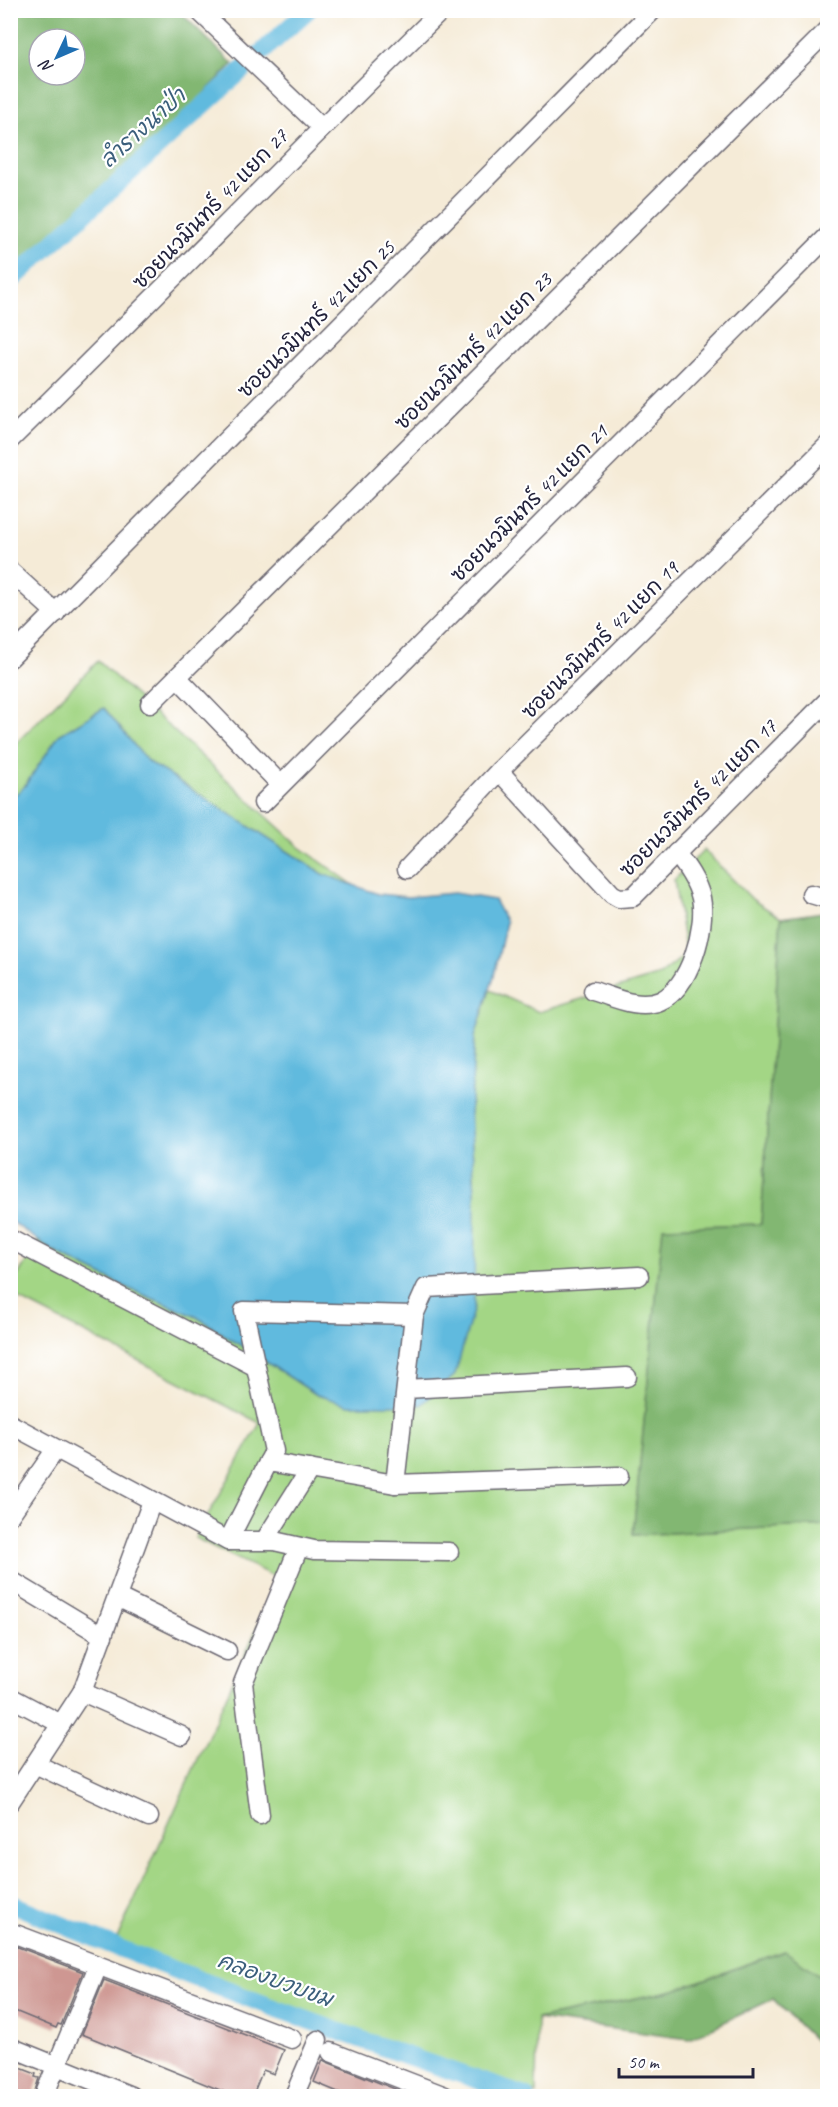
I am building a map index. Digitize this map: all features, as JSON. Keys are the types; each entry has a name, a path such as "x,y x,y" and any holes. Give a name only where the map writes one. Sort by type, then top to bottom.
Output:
{"street":[{"path":"198,10 321,127"},
{"name":"ซอยนวมินทร์ 42 แยก 27","path":"10,440 186,267 321,127 442,10"},
{"name":"ซอยนวมินทร์ 42 แยก 25","path":"10,658 653,10"},
{"name":"ซอยนวมินทร์ 42 แยก 23","path":"150,704 828,30"},
{"name":"ซอยนวมินทร์ 42 แยก 21","path":"263,803 828,236"},
{"name":"ซอยนวมินทร์ 42 แยก 19","path":"407,869 499,771 828,445"},
{"path":"10,571 56,613"},
{"path":"177,677 280,784"},
{"name":"ซอยนวมินทร์ 42 แยก 17","path":"499,771 619,898 633,897 828,700"},
{"path":"593,991 639,1005 662,1000 688,970 702,933 701,898 690,872 676,853"},
{"path":"10,1239 256,1367"},
{"path":"395,1484 414,1315 426,1288 639,1276"},
{"path":"228,1541 274,1451 244,1311 414,1315"},
{"path":"406,1389 627,1377"},
{"path":"10,1425 228,1541 265,1540 314,1550 449,1552"},
{"path":"10,1515 56,1449"},
{"path":"268,1462 395,1484 619,1476"},
{"path":"265,1540 310,1469"},
{"path":"11,1802 82,1692 152,1501"},
{"path":"260,1815 243,1683 299,1548"},
{"path":"10,1580 103,1635"},
{"path":"117,1597 227,1651"},
{"path":"82,1692 182,1736"},
{"path":"10,1697 61,1725"},
{"path":"35,1764 149,1817"},
{"path":"10,1932 292,2039"},
{"path":"44,2097 98,1966"},
{"path":"294,2097 324,2046 445,2097"},
{"path":"10,2047 131,2097"}],"green space":[{"path":"11,10 179,11 233,64 11,291"},
{"path":"98,661 300,847 355,886 323,874 147,761 104,708 59,735 24,787 11,799 11,748"},
{"path":"704,850 753,900 781,918 761,1224 663,1227 633,1535 827,1525 827,1981 784,1951 675,1990 537,2019 536,2094 114,1945 279,1579 195,1538 260,1423 11,1295 11,1287 38,1241 53,1251 130,1289 197,1317 317,1395 475,1194 470,1114 475,1036 490,990 539,1012 660,975 686,954 674,880"},
{"path":"828,913 827,1525 633,1535 663,1227 761,1224 781,918"},
{"path":"785,1951 827,1981 827,2036 815,2041 773,1999 689,2039 537,2019 675,1990"}],"water":[{"path":"104,708 147,761 323,874 378,894 408,897 454,893 494,900 506,922 494,976 475,1036 470,1114 475,1194 474,1307 455,1375 421,1405 349,1405 317,1395 197,1317 130,1289 53,1251 11,1221 10,799 24,787 59,735"}],"building":[{"path":"10,1944 83,1972 61,2025 58,2024 56,2028 10,2009"},
{"path":"104,1980 284,2050 274,2074 263,2070 252,2097 237,2097 82,2034"},
{"path":"323,2060 415,2097 350,2097 314,2082"},
{"path":"10,2064 36,2074 35,2077 39,2078 33,2097 10,2094"}],"waterway":[{"name":"ลำรางนาป่า","path":"10,282 308,10"},
{"name":"คลองบวบขม","path":"10,1903 266,2005 525,2096"}]}
